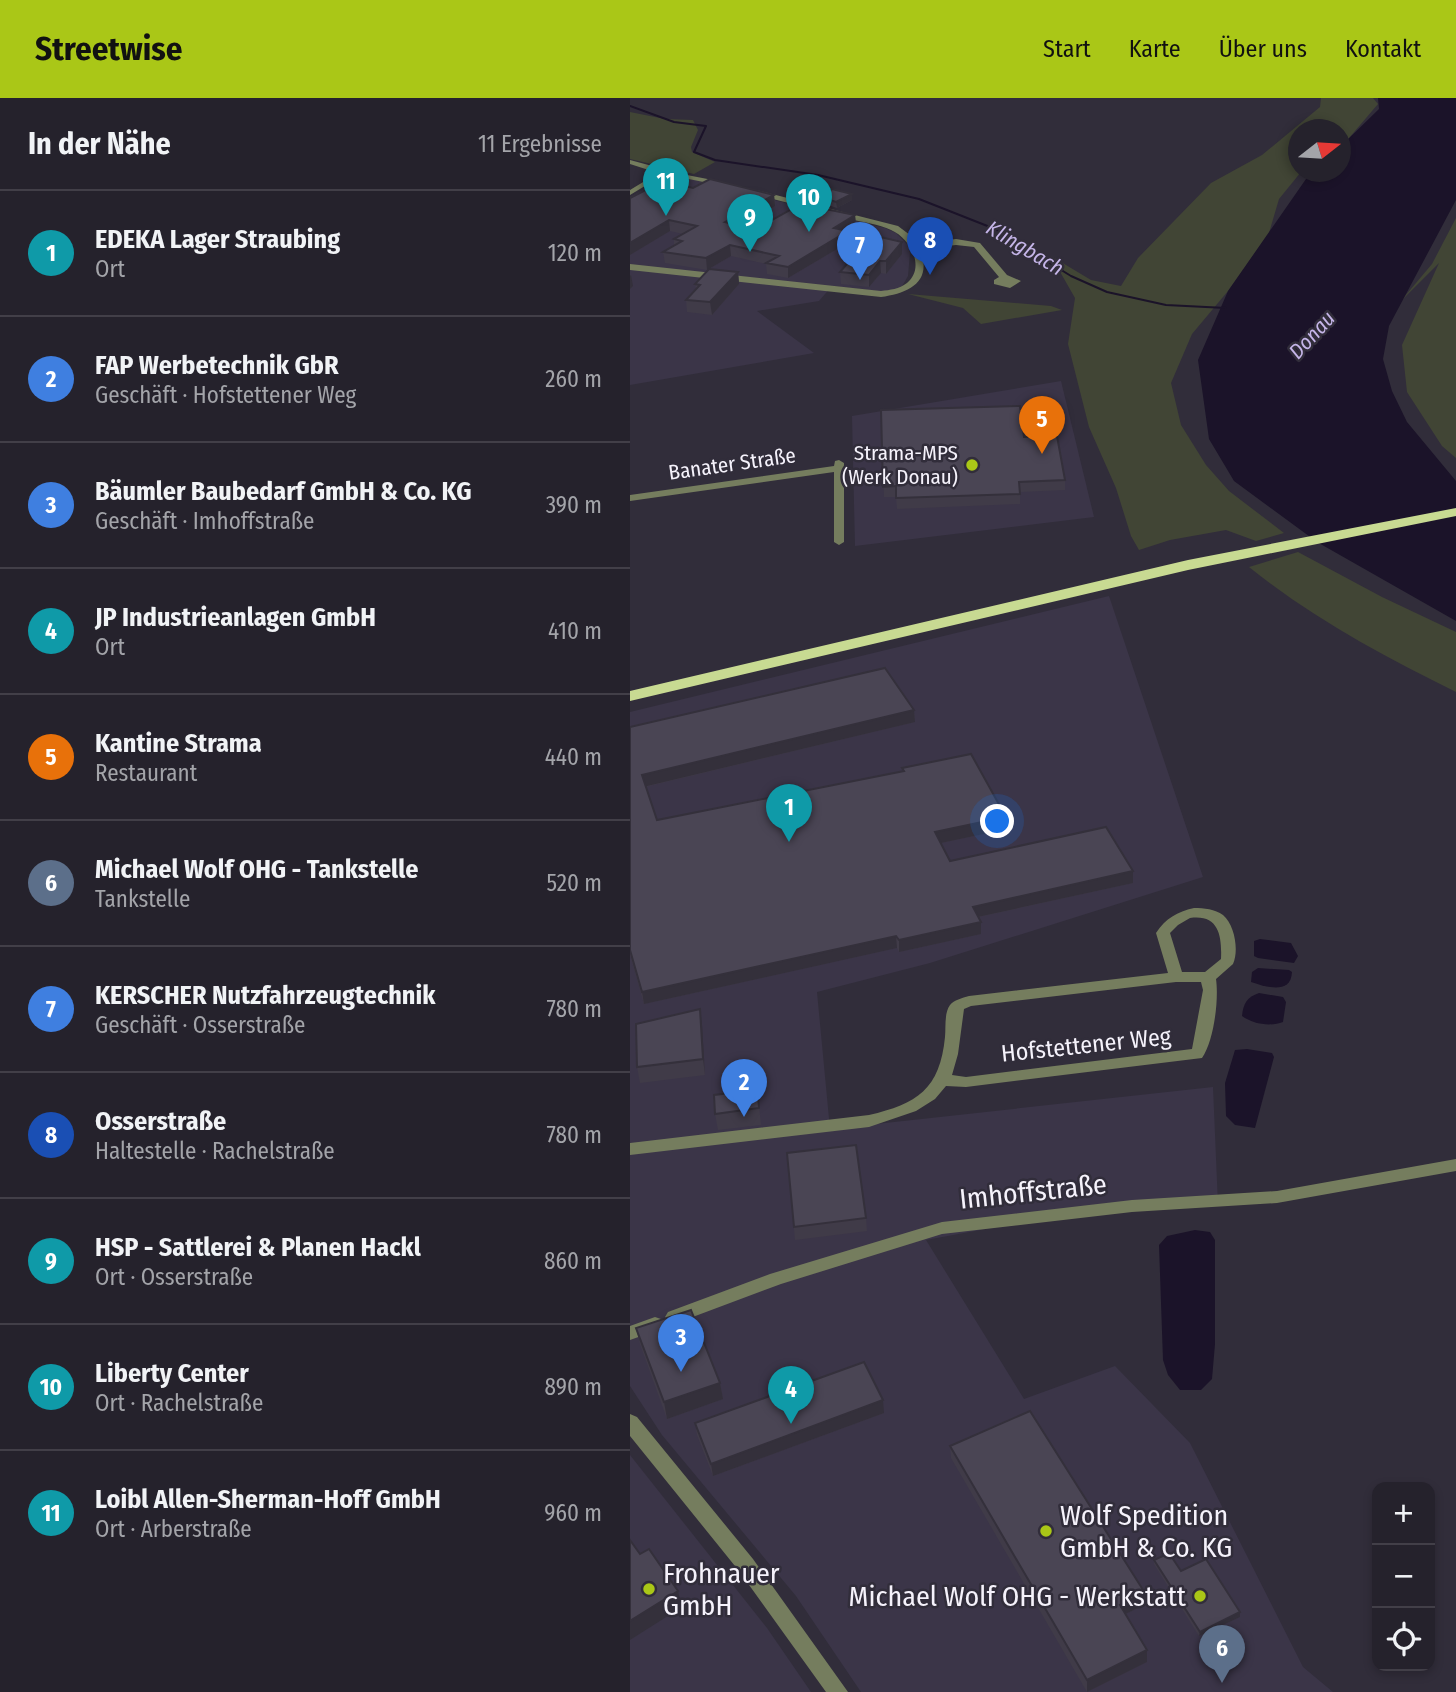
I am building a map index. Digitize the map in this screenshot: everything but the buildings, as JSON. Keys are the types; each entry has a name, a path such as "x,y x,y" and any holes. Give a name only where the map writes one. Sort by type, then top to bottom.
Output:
{"highway":[{"path":"630,696 1233,556 1456,512"}],"street":[{"path":"630,162 733,187"},
{"path":"630,193 664,172"},
{"path":"630,267 881,294 899,293 912,286 919,264 917,247 904,233 883,224 745,190"},
{"path":"965,231 970,243"},
{"path":"917,247 970,243 985,251 1004,277"},
{"name":"Banater Straße","path":"630,498 839,466 839,542"},
{"path":"630,1149 869,1121 904,1110 942,1080 955,1009 959,1005 1176,977 1208,977 1228,961 1230,955 1223,925 1218,918 1196,914 1172,920 1163,933 1176,977"},
{"name":"Hofstettener Weg","path":"942,1080 966,1082 1197,1054 1201,1048 1210,990 1208,977"},
{"name":"Imhoffstraße","path":"630,1333 776,1279 942,1227 1132,1206 1277,1196 1456,1166"},
{"path":"630,1422 746,1565 838,1692"}],"shaded area":[{"path":"679,176 885,228 896,233 907,244 910,253 908,276 901,288 885,292 832,286 819,301 757,311 814,353 630,385 630,197 665,178"},
{"path":"1061,381 1094,517 855,546 852,416"},
{"path":"1109,596 1203,877 930,963 817,992 830,1129 1213,1087 1218,1205 1134,1210 1002,1226 926,1240 1024,1399 1115,1366 1190,1443 1303,1667 1333,1692 861,1692 796,1596 662,1435 630,1386 630,712"},
{"path":"630,1455 767,1628 811,1692 630,1692"}],"green space":[{"path":"1321,98 1373,98 1378,104 1351,136 1351,119 1306,119 1320,107"},
{"path":"630,112 665,119 693,120 698,130 691,147 692,152 715,162 694,174 630,159"},
{"path":"1288,133 1288,182 1293,182 1279,199 1269,233 1228,291 1192,334 1171,383 1181,425 1206,465 1229,491 1284,533 1256,541 1226,530 1170,540 1139,550 1131,536 1116,488 1089,427 1068,344 1075,298 1051,256 1091,280 1121,286 1138,258 1211,183 1262,155"},
{"path":"1456,218 1456,458 1442,446 1407,392 1402,345 1439,263 1400,302 1432,264"},
{"path":"908,294 1051,306 1062,310 981,324 963,308"},
{"path":"1298,552 1382,597 1456,632 1456,692 1349,635 1273,586 1249,567"}],"water":[{"name":"Donau","path":"1378,98 1456,98 1456,200 1389,326 1383,359 1392,391 1407,422 1456,481 1456,621 1317,542 1234,481 1209,439 1198,360 1228,291 1304,182 1351,182 1351,136 1379,109"},
{"path":"1260,939 1291,943 1298,956 1294,963 1258,958 1254,956 1254,941"},
{"path":"1258,968 1289,970 1292,972 1291,979 1283,987 1277,988 1251,982 1252,972"},
{"path":"1259,993 1283,997 1286,1002 1283,1022 1262,1024 1242,1016 1246,1001"},
{"path":"1235,1050 1272,1053 1274,1057 1255,1128 1235,1125 1226,1116 1225,1083"},
{"path":"1195,1230 1210,1232 1215,1240 1215,1344 1212,1379 1201,1390 1180,1390 1168,1375 1163,1360 1159,1245 1167,1236"}],"waterway":[{"name":"Klingbach","path":"630,106 674,122 706,126 694,152 715,160 818,175 919,199 995,229 1071,276 1107,292 1166,305 1226,308"}],"place":[{"name":"Loibl Allen-Sherman-Hoff GmbH","path":"666,216"},
{"name":"Liberty Center","path":"809,232"},
{"name":"HSP - Sattlerei & Planen Hackl","path":"750,252"},
{"name":"Osserstraße","path":"930,275"},
{"name":"KERSCHER Nutzfahrzeugtechnik","path":"860,280"},
{"name":"Kantine Strama","path":"1042,454"},
{"name":"Strama-MPS (Werk Donau)","path":"972,465"},
{"name":"EDEKA Lager Straubing","path":"789,842"},
{"name":"FAP Werbetechnik GbR","path":"744,1117"},
{"name":"Bäumler Baubedarf GmbH & Co. KG","path":"681,1372"},
{"name":"JP Industrieanlagen GmbH","path":"791,1424"},
{"name":"Wolf Spedition GmbH & Co. KG","path":"1046,1531"},
{"name":"Frohnauer GmbH","path":"649,1589"},
{"name":"Michael Wolf OHG - Werkstatt","path":"1200,1596"},
{"name":"Michael Wolf OHG - Tankstelle","path":"1222,1683"}]}
